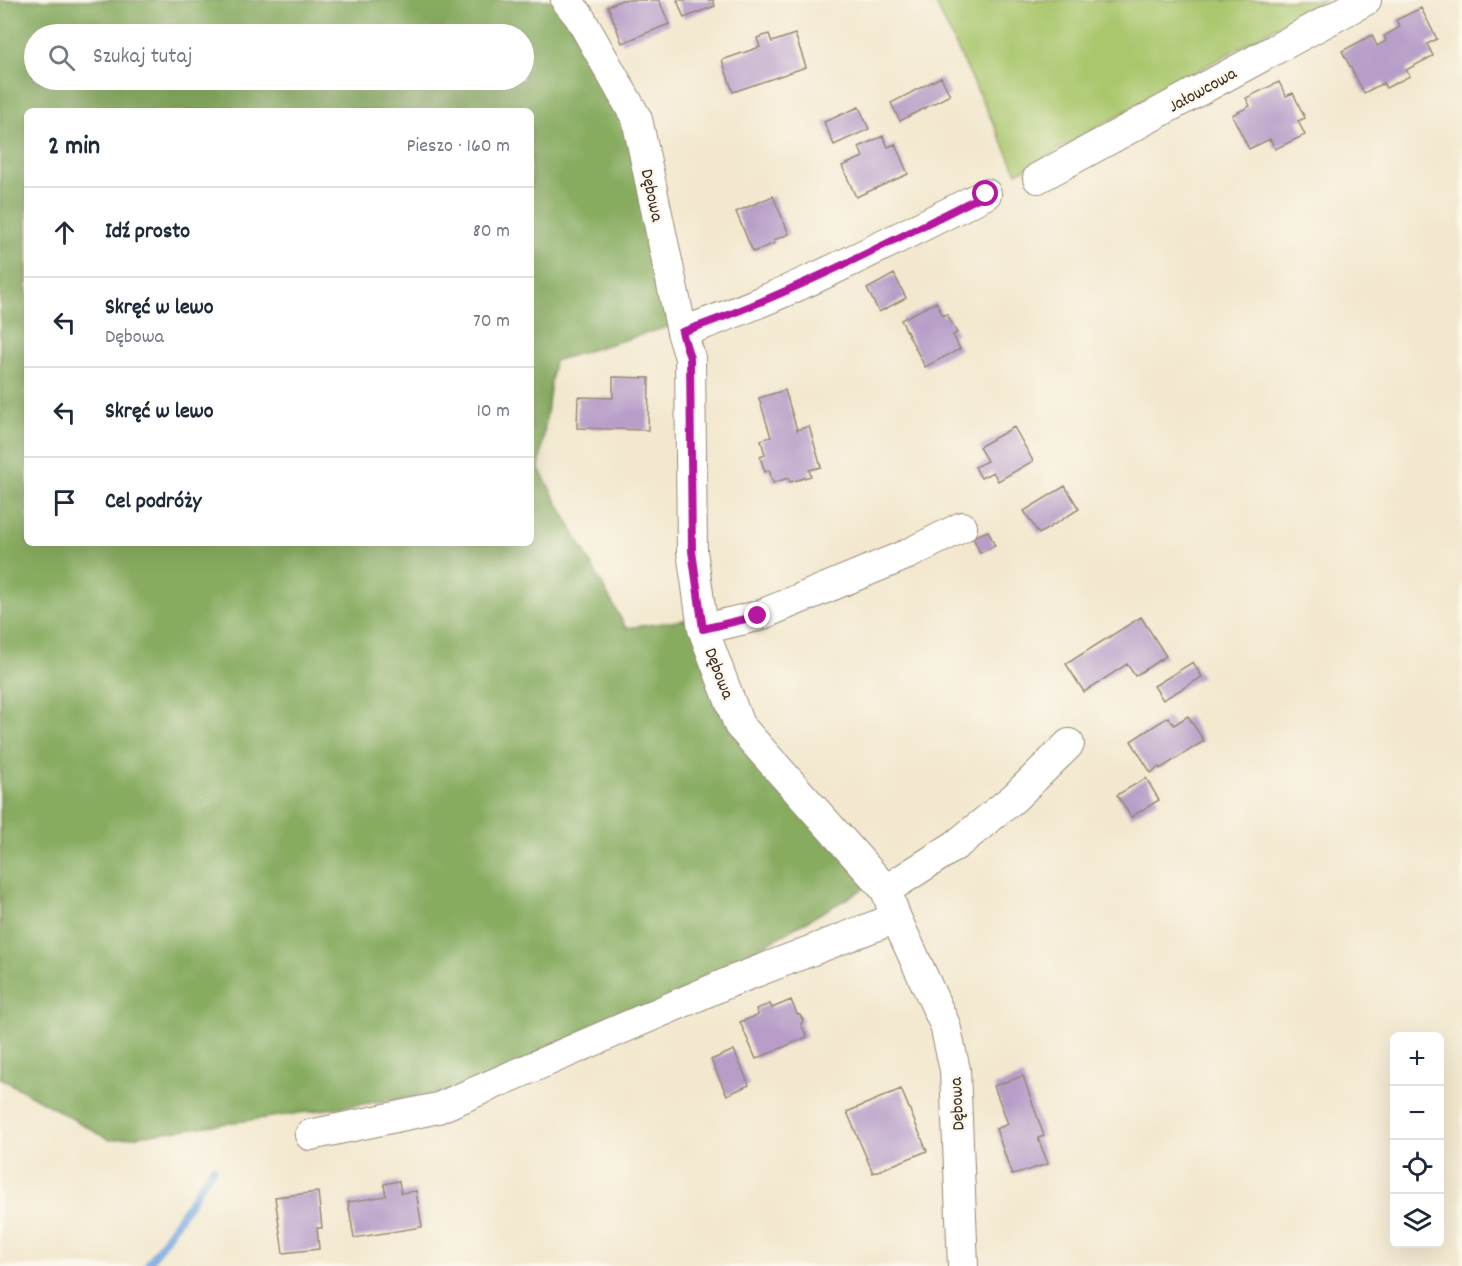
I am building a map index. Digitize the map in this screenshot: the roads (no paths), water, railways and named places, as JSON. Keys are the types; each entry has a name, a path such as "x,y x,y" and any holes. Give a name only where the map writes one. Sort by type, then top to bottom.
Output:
{"street":[{"name":"Dębowa","path":"566,0 579,16 637,119 682,332 690,358 692,551 703,629 739,725 886,890 896,918 945,1025 955,1070 963,1266"},
{"name":"Jałowcowa","path":"1038,178 1366,0"},
{"path":"682,332 739,312 860,257 986,194"},
{"path":"703,629 758,616 908,554 962,527"},
{"path":"886,890 956,845 1014,798 1069,744"},
{"path":"310,1135 438,1108 732,981 896,918"}],"waterway":[{"path":"147,1266 213,1168"}]}
